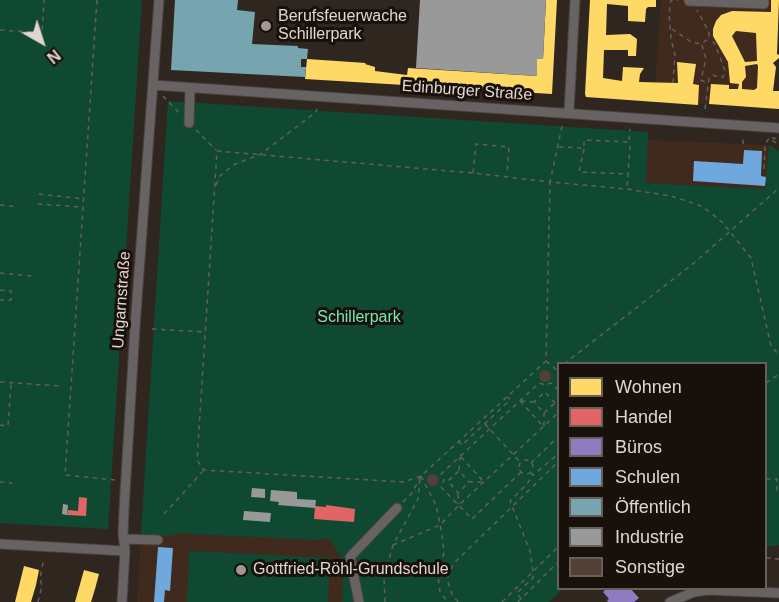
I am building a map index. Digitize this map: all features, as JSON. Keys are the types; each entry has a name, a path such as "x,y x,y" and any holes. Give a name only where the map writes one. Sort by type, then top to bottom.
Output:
{"street":[{"name":"Ungarnstraße","path":"122,602 125,552 124,510 135,327 159,0"},
{"path":"568,112 575,0"},
{"path":"689,1 764,4 764,0"},
{"name":"Edinburger Straße","path":"153,85 779,128"},
{"path":"189,123 190,88"},
{"path":"359,602 350,557 397,508"},
{"path":"124,539 158,540"},
{"path":"0,544 125,552"},
{"path":"670,602 694,592 708,590 779,593"}],"path":[{"path":"0,30 42,33 44,0"},
{"path":"97,0 65,475 115,480"},
{"path":"673,83 675,55 669,14 671,0 689,1 706,25 709,38 715,44 726,71 720,78 711,76 705,109"},
{"path":"672,29 685,39 701,44"},
{"path":"701,44 709,38"},
{"path":"701,44 706,59 701,80 708,84"},
{"path":"214,189 220,176 233,165 261,154 317,109"},
{"path":"555,370 546,361 550,182 562,126"},
{"path":"627,189 630,129"},
{"path":"743,137 743,144"},
{"path":"764,169 765,145 769,138 779,145"},
{"path":"628,142 584,140 579,172 628,174"},
{"path":"473,173 476,144 509,147 507,176"},
{"path":"558,147 584,148"},
{"path":"204,470 197,460 217,151 507,176 627,189 671,196 699,205 730,231 754,264 771,346 779,355"},
{"path":"565,362 694,263 779,188"},
{"path":"39,194 84,199"},
{"path":"38,204 83,207"},
{"path":"0,205 18,207"},
{"path":"0,273 32,276"},
{"path":"0,290 11,291 11,300 0,300"},
{"path":"152,329 205,332"},
{"path":"204,470 404,482 420,476 546,361"},
{"path":"0,382 60,386"},
{"path":"444,482 441,474 539,383 545,385 552,382 557,389"},
{"path":"0,425 8,426 11,383"},
{"path":"544,413 557,403 545,392 545,385"},
{"path":"534,402 545,392"},
{"path":"458,441 462,445 485,424 510,400 507,396"},
{"path":"520,401 534,402 544,413 544,427"},
{"path":"520,401 544,427"},
{"path":"393,545 440,525 557,414"},
{"path":"485,424 521,463"},
{"path":"531,463 557,438"},
{"path":"521,599 517,593 532,578 533,572 530,550 514,506 510,501 533,475 557,455"},
{"path":"460,456 459,471 441,487 472,519 521,472"},
{"path":"460,456 484,482"},
{"path":"521,463 526,461 531,463"},
{"path":"521,463 519,467 521,472"},
{"path":"530,472 531,463"},
{"path":"458,602 448,582 450,568 557,463"},
{"path":"164,514 204,470"},
{"path":"459,471 469,482"},
{"path":"521,472 526,474 530,472"},
{"path":"530,472 533,475"},
{"path":"397,508 412,493 420,476"},
{"path":"420,476 436,505 444,552 438,575 440,592 448,602"},
{"path":"385,602 384,578 393,545 418,499 420,476"},
{"path":"767,479 777,479 777,491 779,492"},
{"path":"448,481 458,493 459,505"},
{"path":"0,482 12,483"},
{"path":"458,493 469,482 484,482"},
{"path":"502,602 557,548"},
{"path":"38,602 42,586 40,578 44,558"},
{"path":"518,602 557,563"}],"shaded area":[{"path":"661,0 771,0 765,108 654,101"},
{"path":"647,140 769,145 766,189 645,183"},
{"name":"Gottfried-Röhl-Grundschule","path":"305,489 376,602 137,602 141,534 174,536 174,533"}],"green space":[{"path":"0,0 142,0 108,529 0,523"},
{"name":"Schillerpark","path":"168,101 648,132 646,183 765,189 769,145 779,151 779,545 767,547 767,362 557,362 557,590 562,590 549,602 342,602 344,563 330,538 316,540 175,533 174,536 141,534"},
{"path":"189,551 330,558 328,602 187,602"}],"building: Wohnen":[{"path":"546,0 557,0 552,94 305,79 307,59 366,63 375,67 375,71 407,75 408,68 537,76 537,59 543,59"},
{"path":"590,0 656,0 656,7 646,9 645,22 628,21 628,6 607,4 606,35 630,34 637,39 636,56 628,56 628,50 604,50 603,78 622,81 623,67 644,68 639,82 678,83 677,62 696,64 693,84 699,85 698,105 586,97"},
{"path":"771,0 779,0 777,54 779,58 773,63 776,67 773,91 779,91 779,109 709,104 711,84 729,85 729,89 738,89 739,84 730,83 728,62 713,36 716,21 721,15 732,11 771,12","holes":["736,31 756,33 757,61 745,62 732,36","757,64 757,88 742,89 742,82 746,77 745,66"]},
{"path":"24,566 39,570 36,585 31,602 15,602"},
{"path":"84,570 99,574 95,589 91,602 75,602"}],"building: Handel":[{"path":"79,497 87,498 86,516 67,515 68,510 78,511"},
{"path":"326,505 355,509 354,522 314,519 315,506 326,507"}],"building: Büros":[{"path":"605,590 632,590 639,598 634,602 608,602 609,599 603,592"}],"building: Schulen":[{"path":"744,150 762,151 761,176 766,177 765,186 693,181 694,161 743,164"},
{"path":"158,547 173,548 170,591 165,590 164,602 154,602"}],"building: Öffentlich":[{"path":"175,0 238,0 237,10 255,12 252,44 298,46 298,48 308,49 307,59 301,59 301,67 306,67 305,77 171,70"}],"building: Industrie":[{"path":"420,0 546,0 543,59 537,59 537,76 416,68"},
{"path":"252,488 265,489 265,498 251,497"},
{"path":"271,490 297,492 297,499 316,500 315,508 278,505 279,502 270,501"},
{"path":"63,504 68,505 67,515 62,514"},
{"path":"244,511 271,513 270,522 243,520"},
{"path":"368,560 370,573 360,574 358,562"}],"building: Sonstige":[{"path":"545,370 551,376 545,382 539,376"},
{"path":"433,474 439,480 433,486 427,480"}],"place":[{"name":"Berufsfeuerwache Schillerpark","path":"266,26"},
{"name":"Gottfried-Röhl-Grundschule","path":"241,570"}]}
